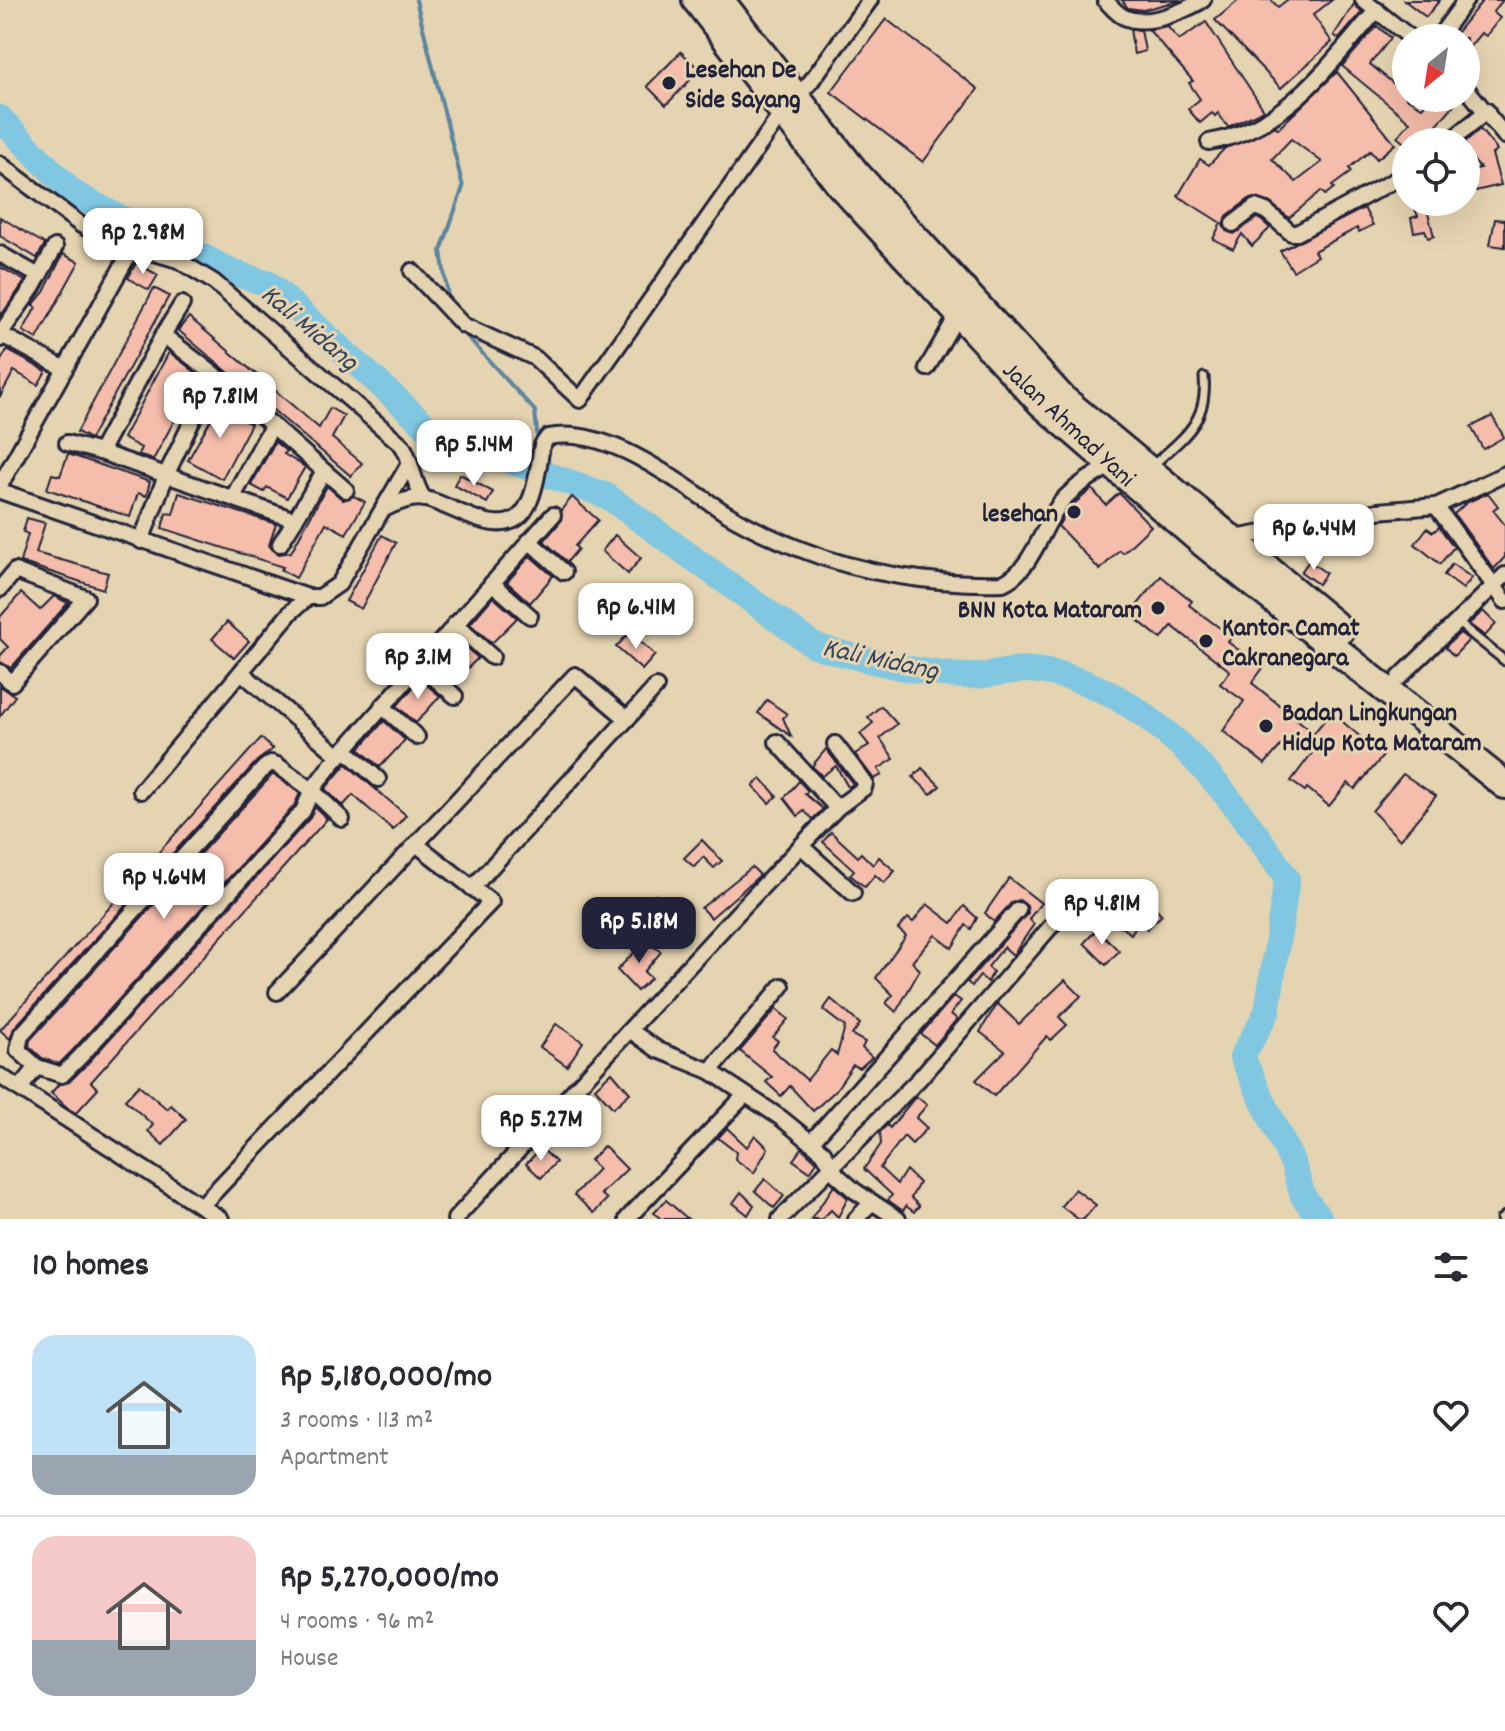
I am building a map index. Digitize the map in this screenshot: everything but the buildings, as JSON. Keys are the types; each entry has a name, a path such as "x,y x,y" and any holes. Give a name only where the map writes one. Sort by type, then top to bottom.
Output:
{"highway":[{"name":"Jalan Ahmad Yani","path":"696,0 788,106 958,314 1042,404 1112,465 1188,516 1505,785"},
{"path":"720,0 788,106"},
{"path":"848,178 1062,398 1148,469 1188,516 1230,539 1505,763"}],"street":[{"path":"412,271 463,325 535,358 580,400 788,106 809,84 870,0"},
{"path":"1105,0 1122,16 1141,20 1183,11 1203,0"},
{"path":"1363,0 1394,24"},
{"path":"1448,24 1466,0"},
{"path":"1209,142 1232,137 1295,103 1377,10"},
{"path":"1480,103 1505,136"},
{"path":"1466,128 1487,111"},
{"path":"0,164 81,225 133,247 178,260 214,282 402,445 413,482 424,499"},
{"path":"1233,224 1255,207 1266,211 1291,233 1297,233 1392,182"},
{"path":"55,247 1,336 65,369"},
{"path":"0,485 133,247"},
{"path":"0,254 39,276"},
{"path":"100,452 182,304"},
{"path":"927,368 958,314"},
{"path":"163,335 220,379 346,490"},
{"path":"141,541 167,473 193,419 220,379"},
{"path":"233,497 272,426"},
{"path":"384,509 396,503 424,499 502,525 521,514 531,496 542,445 548,437 559,435 580,438 638,457 726,514 799,549 852,567 984,584 1003,583 1013,579 1062,501 1086,480 1112,465"},
{"path":"67,443 167,473 295,520"},
{"path":"0,491 308,597 320,597 339,584 409,464"},
{"path":"280,544 324,471"},
{"path":"1230,539 1378,511 1436,506 1505,474"},
{"path":"1436,506 1492,588 1505,601"},
{"path":"342,819 312,790 274,763 264,768 21,1035 18,1050 37,1067 57,1076 66,1071 303,811 312,790 338,750 382,706 553,515"},
{"path":"529,541 564,572"},
{"path":"0,589 15,571 86,598 12,683 0,672"},
{"path":"1399,678 1505,575"},
{"path":"492,583 530,616"},
{"path":"141,791 308,597"},
{"path":"455,624 492,657"},
{"path":"419,665 455,696"},
{"path":"241,672 378,779"},
{"path":"277,992 575,675 627,719"},
{"path":"472,888 656,687"},
{"path":"382,706 417,737"},
{"path":"777,742 837,808"},
{"path":"455,1219 801,846 837,808 866,785 835,744"},
{"path":"201,1206 491,902 416,844"},
{"path":"801,846 853,893"},
{"path":"812,1141 1018,910"},
{"path":"780,1219 919,1079 1059,917"},
{"path":"710,1071 782,986"},
{"path":"631,1031 666,1053 710,1071 812,1141 855,1191 898,1219"},
{"path":"20,1088 37,1067"},
{"path":"0,1076 221,1219"},
{"path":"627,1219 745,1095"},
{"path":"856,1219 872,1202"}],"lane":[{"path":"1148,469 1189,432 1198,419 1206,402 1204,377"},
{"path":"1457,622 1505,661"}],"waterway":[{"path":"416,0 463,187 441,251 449,303"},
{"name":"Kali Midang","path":"0,118 73,193 118,217 169,238 231,272 269,284 447,445 493,455 607,496 813,645 871,661 938,673 975,676 1030,670 1072,678 1111,694 1147,717 1211,777 1239,810 1287,879 1267,1012 1242,1057 1293,1164 1303,1196 1320,1219"},
{"path":"463,332 535,411 538,442"}],"place":[{"name":"Lesehan De Side Sayang","path":"669,83"},
{"name":"lesehan","path":"1074,512"},
{"name":"BNN Kota Mataram","path":"1158,608"},
{"name":"Kantor Camat Cakranegara","path":"1206,641"},
{"name":"Badan Lingkungan Hidup Kota Mataram","path":"1266,726"}]}
